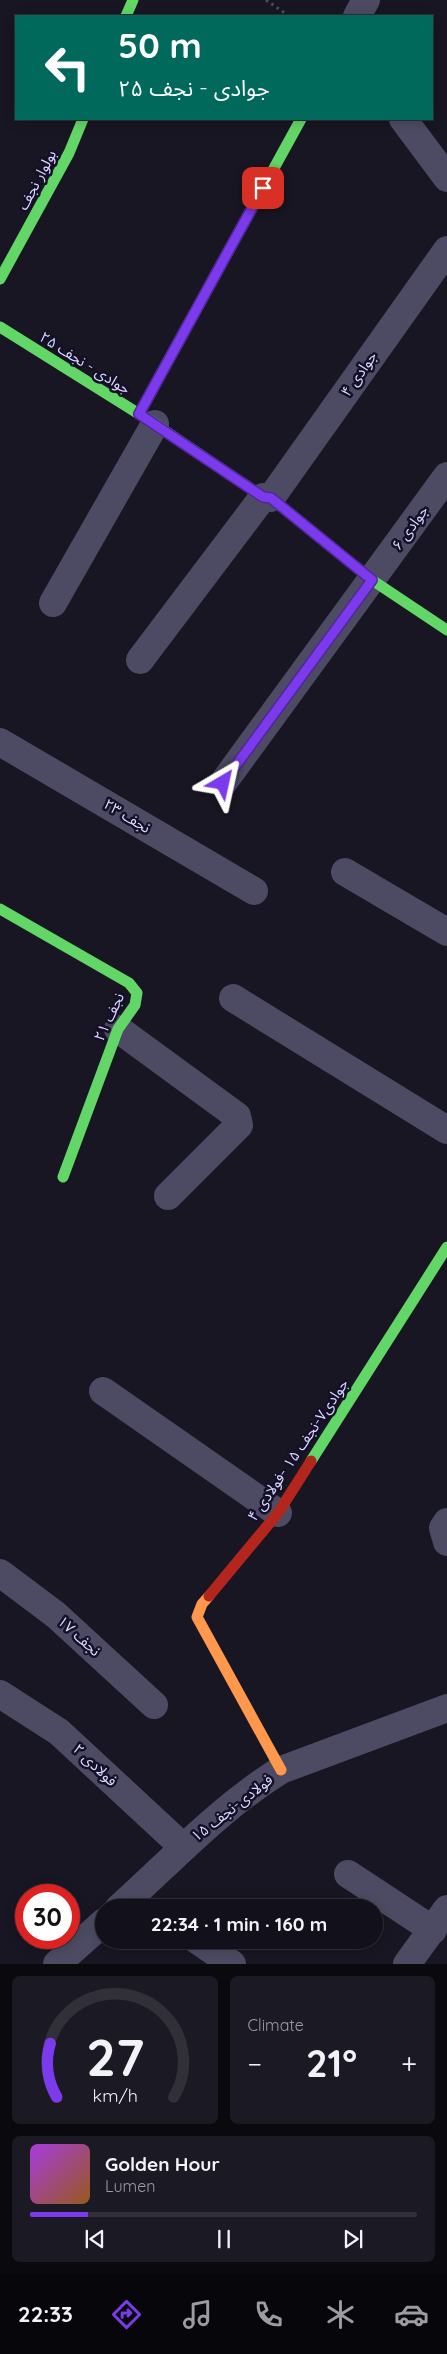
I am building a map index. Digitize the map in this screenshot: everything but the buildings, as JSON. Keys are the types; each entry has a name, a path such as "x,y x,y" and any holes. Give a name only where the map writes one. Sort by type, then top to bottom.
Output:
{"street":[{"path":"126,15 132,0"},
{"path":"358,15 366,0"},
{"name":"بولوار نجف","path":"0,279 69,153 83,120"},
{"path":"53,603 300,120"},
{"path":"404,120 447,178"},
{"name":"جوادی ۴","path":"140,660 267,498 447,250"},
{"name":"جوادی - نجف ۲۵","path":"0,327 147,419 267,498 372,580 447,630"},
{"name":"جوادی ۶","path":"223,783 447,476"},
{"name":"نجف ۲۳","path":"0,742 254,891"},
{"path":"345,872 447,932"},
{"name":"نجف ۲۱","path":"0,909 129,983 137,993 135,1005 118,1029 63,1177"},
{"path":"233,998 447,1130"},
{"path":"118,1029 237,1116 239,1125 168,1196"},
{"name":"جوادی۷-نجف ۱۵ -فولادی ۴","path":"282,1770 197,1617 202,1604 278,1512 447,1247"},
{"path":"102,1392 278,1512"},
{"name":"نجف ۱۷","path":"0,1573 56,1615 154,1704"},
{"name":"فولادی ۲","path":"0,1694 59,1732 183,1847"},
{"name":"فولادی-نجف ۱۵","path":"138,1899 183,1847 259,1783 282,1770 447,1708"},
{"path":"348,1874 440,1919 407,1964"},
{"path":"57,1964 95,1930"},
{"path":"210,1949 232,1964"}],"path":[{"path":"266,0 288,15"}],"traffic: fast":[{"path":"126,15 133,0"},
{"path":"0,279 69,153 83,120"},
{"path":"139,414 300,120"},
{"path":"0,327 155,424 263,497 271,498 372,580 447,630"},
{"path":"0,909 129,983 137,993 135,1005 118,1029 63,1177"},
{"path":"311,1461 447,1247"}],"traffic: slow":[{"path":"209,1596 202,1604 197,1617 281,1770"}],"traffic: jam":[{"path":"209,1596 278,1513 311,1461"}],"route":[{"path":"223,783 372,580 271,498 263,497 139,414 263,188"}]}
